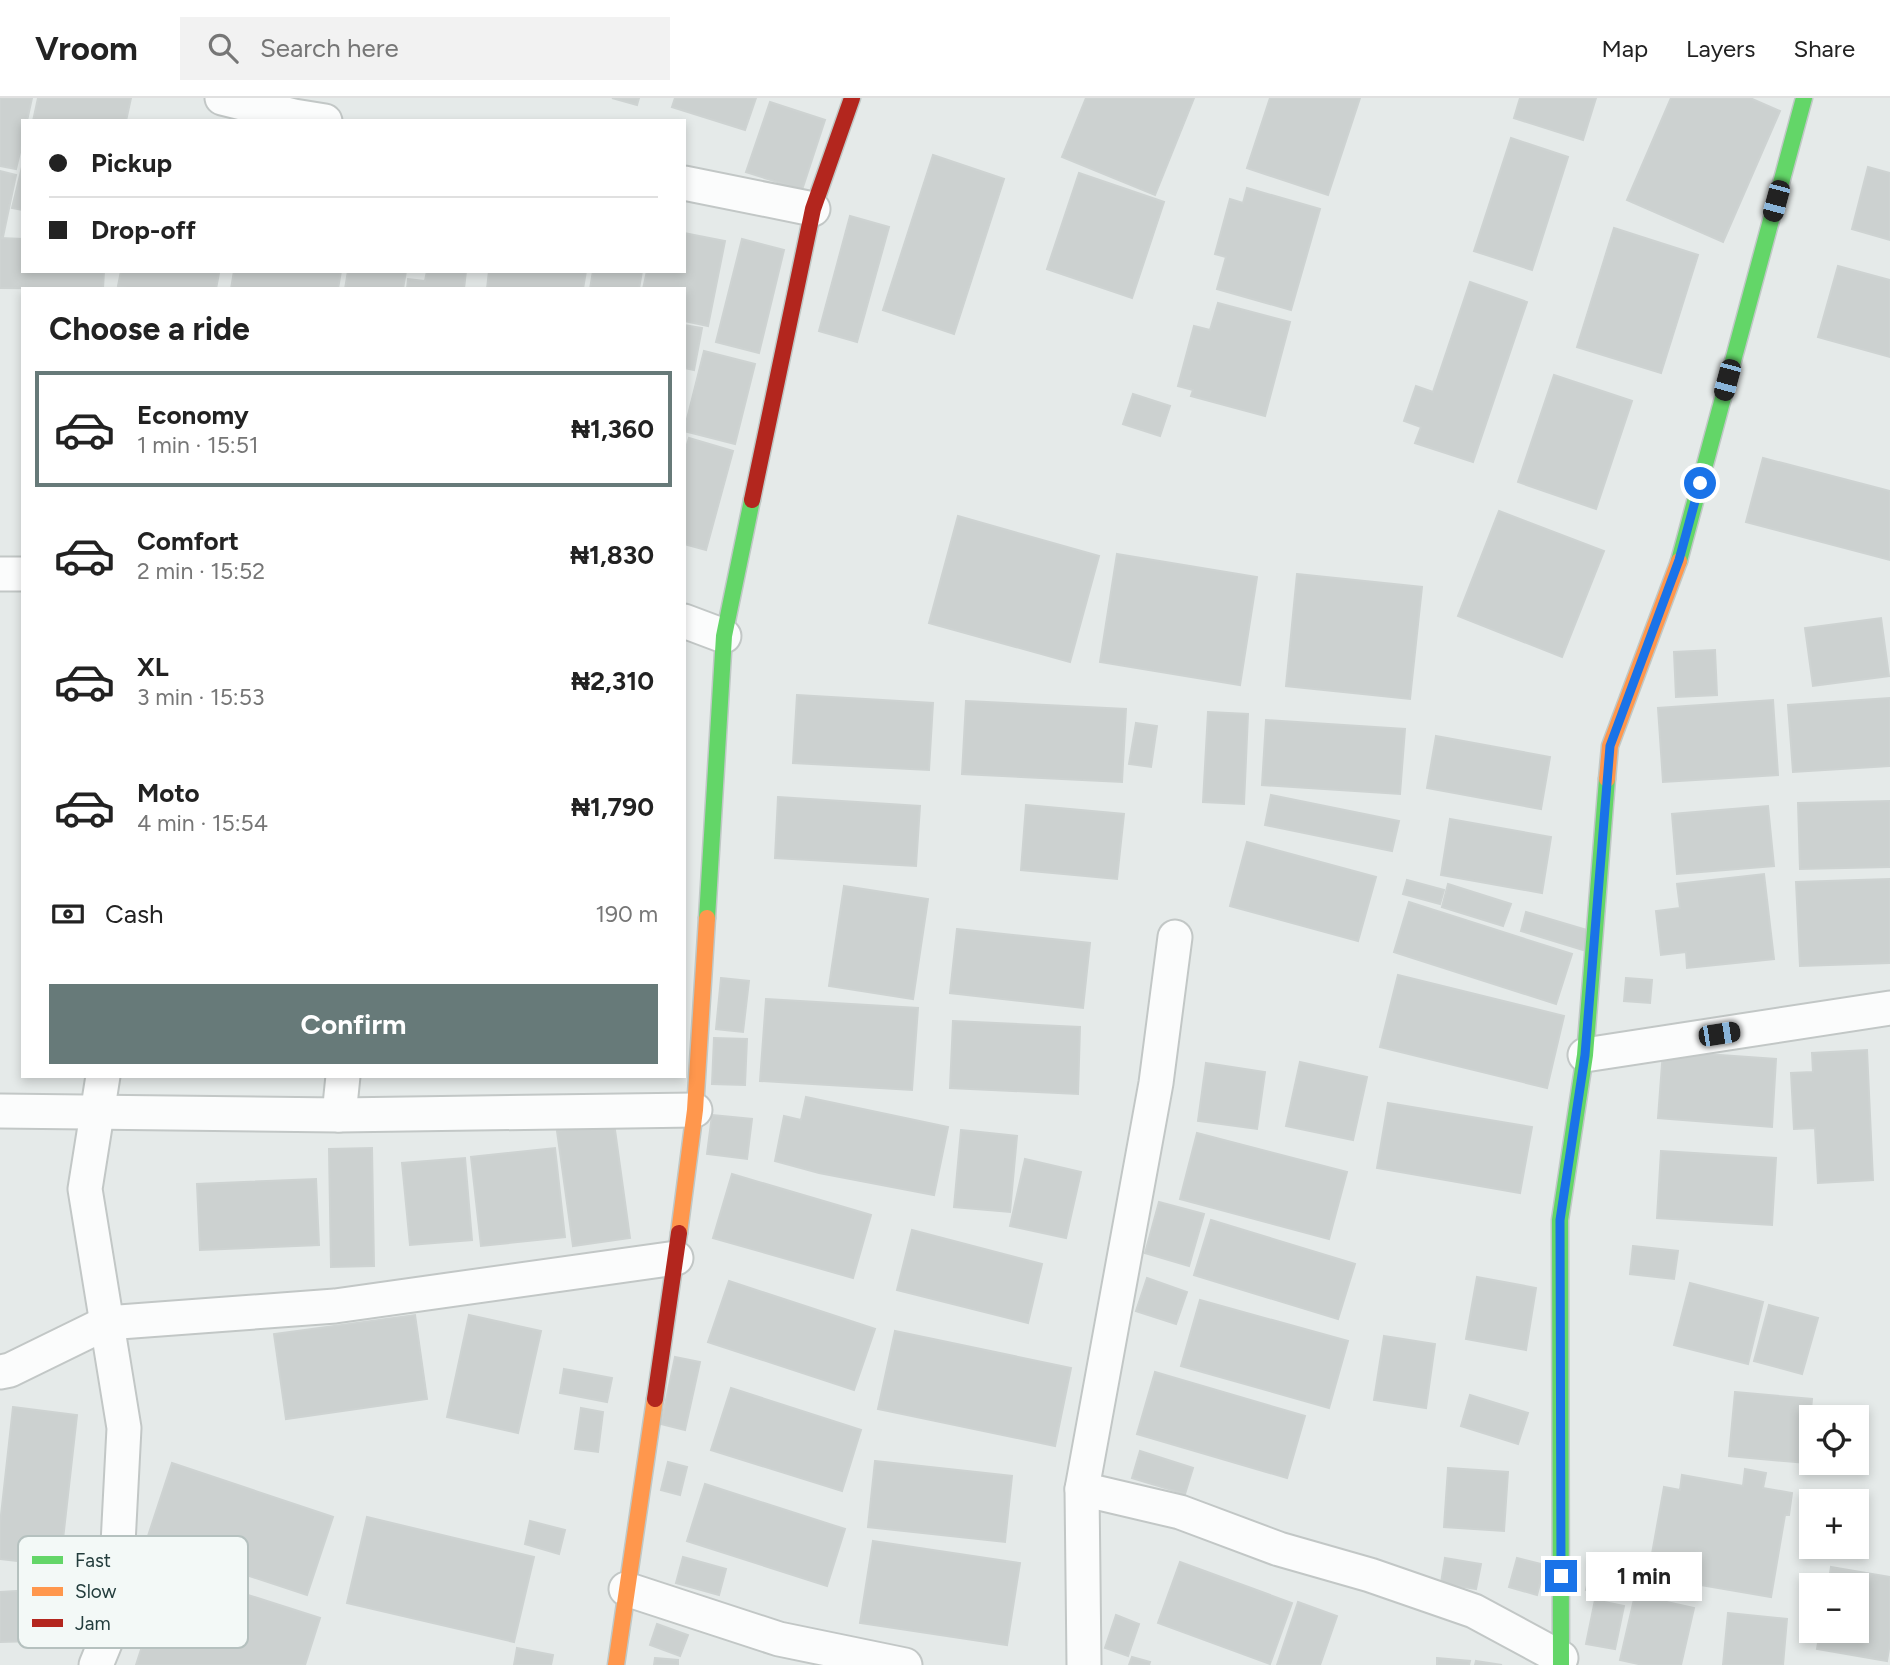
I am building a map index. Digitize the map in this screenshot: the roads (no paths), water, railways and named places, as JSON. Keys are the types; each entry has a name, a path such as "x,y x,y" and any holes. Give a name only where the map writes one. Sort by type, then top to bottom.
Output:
{"street":[{"path":"222,98 313,119"},
{"path":"616,1665 695,1110 724,636 813,209 852,98"},
{"path":"1561,1662 1560,1220 1585,1055 1610,746 1679,560 1804,98"},
{"path":"686,183 813,209"},
{"path":"0,574 21,574"},
{"path":"686,622 724,636"},
{"path":"1084,1665 1082,1489 1156,1083 1175,937"},
{"path":"1585,1055 1890,1008"},
{"path":"103,1078 85,1189 124,1428 118,1536"},
{"path":"340,1115 343,1078"},
{"path":"0,1111 340,1115 695,1110"},
{"path":"0,1372 10,1370 106,1323 335,1306 676,1258"},
{"path":"1082,1489 1180,1512 1279,1549 1370,1575 1474,1611 1561,1662"},
{"path":"626,1589 779,1639 905,1665"},
{"path":"96,1665 103,1648"}]}
